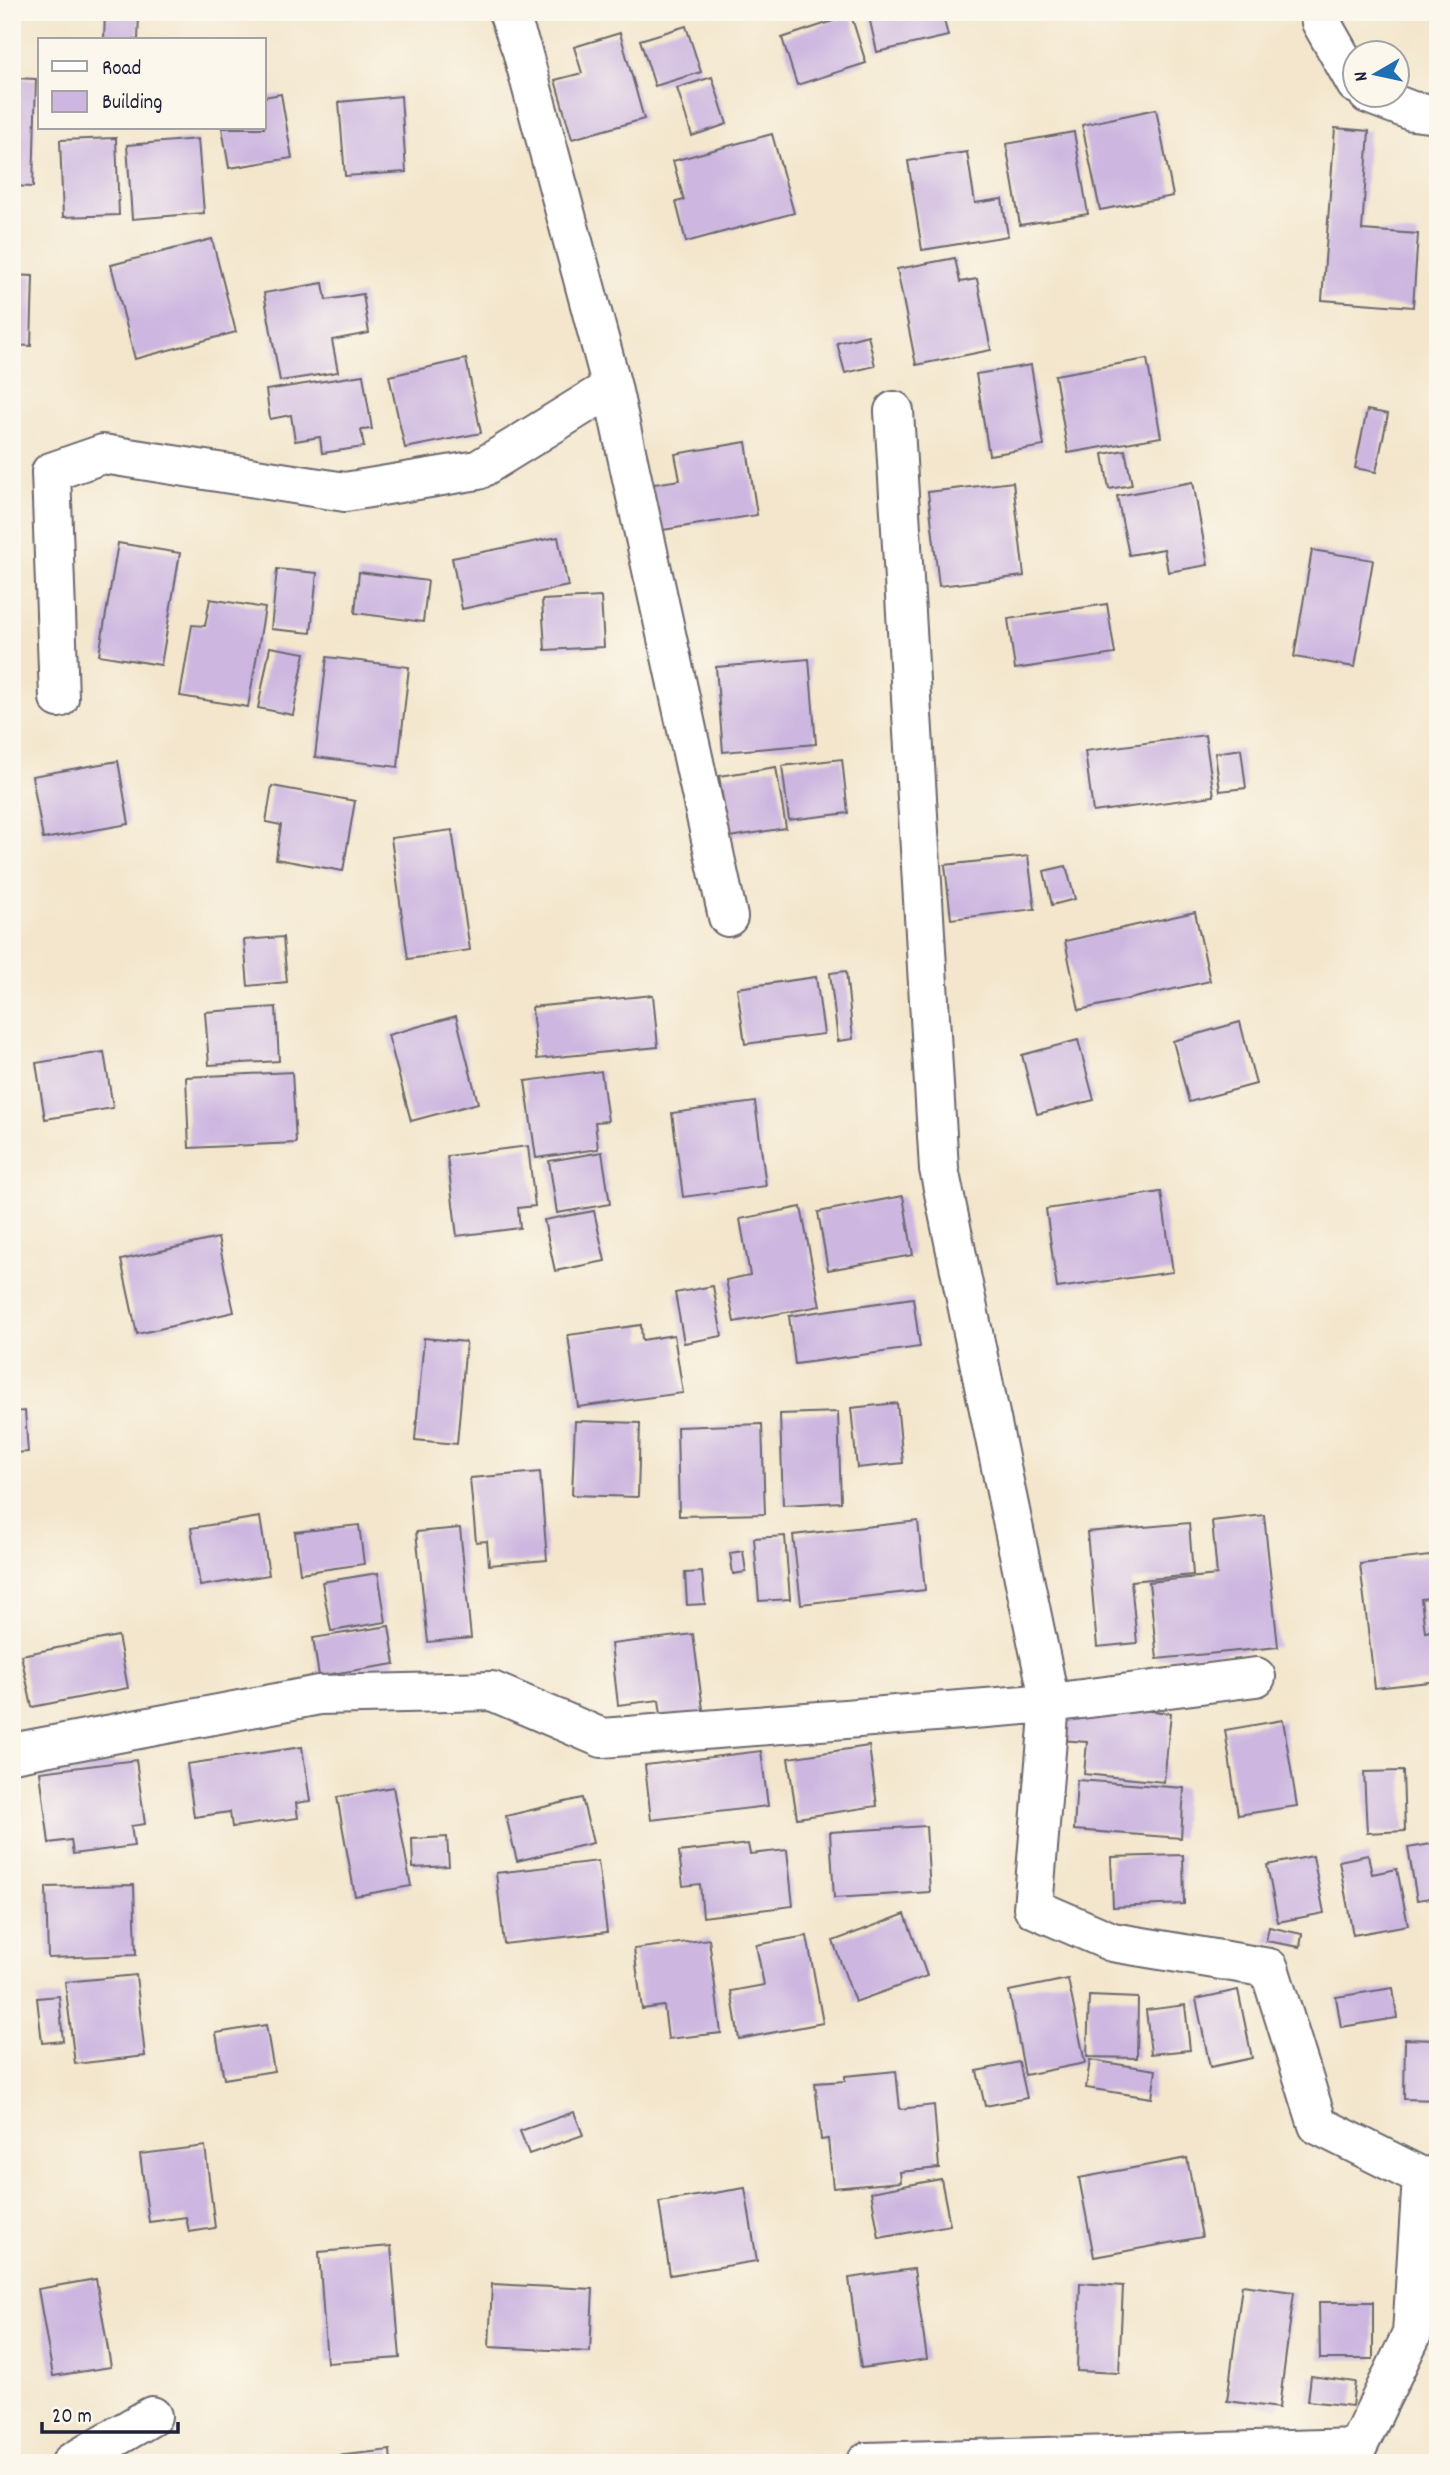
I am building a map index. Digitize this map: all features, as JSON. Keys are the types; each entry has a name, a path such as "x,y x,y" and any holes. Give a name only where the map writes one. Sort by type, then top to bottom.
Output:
{"street":[{"path":"508,12 522,51 612,387 728,917"},
{"path":"1320,12 1321,22 1342,59"},
{"path":"1404,108 1438,114"},
{"path":"59,698 51,472 103,454 345,492 478,470 612,387"},
{"path":"866,2462 1357,2448 1412,2334 1430,2176 1318,2124 1269,1968 1112,1942 1033,1909 1050,1703 939,1169 894,411"},
{"path":"12,1753 319,1695 492,1691 602,1738 1050,1703 1256,1677"},
{"path":"71,2463 152,2416"}],"building":[{"path":"105,12 139,14 138,38 104,38"},
{"path":"868,12 942,12 948,36 877,52"},
{"path":"851,15 866,63 797,85 782,38"},
{"path":"686,26 701,72 655,86 640,40"},
{"path":"620,33 644,119 572,139 555,80 582,73 574,47"},
{"path":"712,77 727,124 692,136 677,88"},
{"path":"12,78 36,79 33,187 12,186"},
{"path":"281,94 292,158 229,168 222,130 266,130 266,97"},
{"path":"401,96 406,172 345,176 339,102"},
{"path":"1156,109 1173,196 1100,210 1082,125"},
{"path":"1335,128 1369,131 1362,230 1418,234 1413,307 1322,300"},
{"path":"1074,132 1088,214 1020,225 1006,144"},
{"path":"772,134 794,213 686,242 676,202 684,200 673,161"},
{"path":"116,138 119,215 63,217 60,140"},
{"path":"198,139 204,213 132,219 127,145"},
{"path":"967,152 975,203 1002,199 1008,236 922,250 908,161"},
{"path":"212,239 236,332 135,359 111,265"},
{"path":"955,258 960,282 977,279 991,350 916,365 897,269"},
{"path":"12,275 33,276 31,346 12,345"},
{"path":"323,283 326,300 363,294 369,333 332,340 338,372 280,381 264,293"},
{"path":"868,335 875,366 845,373 837,343"},
{"path":"466,359 481,433 405,448 389,376"},
{"path":"1147,359 1161,437 1068,453 1055,375"},
{"path":"1031,365 1044,446 989,455 976,374"},
{"path":"363,375 372,429 361,430 364,447 322,453 320,437 295,441 291,415 270,419 266,390"},
{"path":"1367,410 1388,414 1376,472 1355,468"},
{"path":"746,442 757,515 656,531 648,485 680,480 675,454"},
{"path":"1125,450 1132,485 1109,489 1103,454"},
{"path":"1013,482 1024,576 939,586 928,492"},
{"path":"1193,482 1208,565 1168,572 1164,549 1129,555 1117,496"},
{"path":"558,537 568,586 462,609 452,558"},
{"path":"118,543 180,553 161,665 99,655"},
{"path":"1312,550 1373,560 1355,667 1294,657"},
{"path":"277,569 317,573 311,633 271,629"},
{"path":"359,572 428,581 423,622 355,613"},
{"path":"601,597 604,647 545,650 542,600"},
{"path":"210,599 265,608 248,707 180,696 192,625 205,626"},
{"path":"1107,604 1115,654 1015,669 1008,619"},
{"path":"270,647 305,653 293,715 258,708"},
{"path":"327,657 409,667 398,767 315,757"},
{"path":"809,659 816,744 723,752 716,667"},
{"path":"1205,735 1214,796 1093,812 1085,751"},
{"path":"1241,749 1246,788 1220,791 1215,753"},
{"path":"842,759 848,813 789,820 782,766"},
{"path":"118,761 129,824 43,839 32,776"},
{"path":"776,767 786,828 729,837 719,776"},
{"path":"272,786 355,801 343,871 276,859 281,825 266,822"},
{"path":"452,830 470,950 408,959 391,838"},
{"path":"1028,856 1035,909 951,919 945,865"},
{"path":"1066,866 1075,899 1052,905 1044,871"},
{"path":"1195,912 1210,981 1079,1010 1065,941"},
{"path":"283,937 287,982 248,986 244,940"},
{"path":"846,971 853,1039 838,1041 830,973"},
{"path":"816,977 824,1034 745,1044 737,988"},
{"path":"653,995 658,1047 537,1059 532,1007"},
{"path":"276,1007 279,1061 209,1065 205,1012"},
{"path":"456,1016 478,1103 411,1121 388,1035"},
{"path":"1240,1022 1256,1084 1189,1102 1173,1041"},
{"path":"1078,1040 1094,1100 1037,1114 1022,1055"},
{"path":"104,1052 113,1108 45,1119 36,1063"},
{"path":"601,1071 608,1121 595,1122 598,1149 536,1158 525,1081"},
{"path":"292,1072 296,1143 189,1148 186,1077"},
{"path":"755,1102 766,1186 683,1197 672,1113"},
{"path":"528,1146 535,1206 518,1208 520,1228 457,1236 447,1156"},
{"path":"602,1152 610,1204 557,1213 549,1161"},
{"path":"1161,1192 1173,1272 1057,1288 1046,1209"},
{"path":"903,1196 913,1255 828,1270 818,1212"},
{"path":"801,1207 820,1306 734,1322 726,1280 750,1275 740,1219"},
{"path":"594,1211 605,1261 555,1271 544,1220"},
{"path":"218,1238 234,1312 137,1334 121,1260"},
{"path":"713,1286 722,1336 684,1343 675,1293"},
{"path":"913,1298 920,1347 795,1364 789,1316"},
{"path":"641,1325 642,1340 674,1335 683,1393 578,1407 568,1335"},
{"path":"424,1338 466,1342 457,1444 415,1440"},
{"path":"897,1403 903,1463 857,1468 851,1408"},
{"path":"25,1411 28,1452 12,1453 12,1412"},
{"path":"838,1412 841,1502 783,1505 780,1414"},
{"path":"575,1421 640,1423 638,1497 572,1495"},
{"path":"762,1424 765,1514 679,1516 677,1427"},
{"path":"540,1472 547,1560 489,1565 487,1541 476,1542 470,1478"},
{"path":"1264,1515 1278,1647 1157,1659 1149,1582 1217,1575 1212,1521"},
{"path":"260,1517 269,1575 200,1586 191,1528"},
{"path":"918,1521 925,1590 801,1604 793,1535"},
{"path":"1189,1523 1193,1575 1131,1581 1137,1643 1097,1647 1087,1532"},
{"path":"359,1525 364,1564 300,1573 295,1532"},
{"path":"460,1528 471,1638 428,1642 416,1532"},
{"path":"785,1536 790,1599 759,1601 754,1538"},
{"path":"743,1551 746,1572 733,1574 730,1553"},
{"path":"1438,1555 1438,1597 1421,1599 1425,1632 1438,1630 1438,1681 1375,1688 1360,1564"},
{"path":"702,1572 705,1604 687,1605 685,1573"},
{"path":"378,1573 386,1622 331,1631 322,1582"},
{"path":"389,1626 395,1664 319,1676 313,1638"},
{"path":"693,1634 704,1717 662,1722 659,1700 618,1705 611,1644"},
{"path":"118,1636 128,1688 32,1707 21,1655"},
{"path":"1063,1703 1171,1713 1164,1782 1084,1774 1087,1742 1060,1740"},
{"path":"1283,1720 1297,1806 1238,1815 1225,1730"},
{"path":"869,1746 877,1806 797,1818 788,1758"},
{"path":"302,1747 310,1801 296,1803 298,1818 232,1827 230,1812 194,1817 187,1764"},
{"path":"761,1751 768,1806 651,1820 645,1765"},
{"path":"136,1760 145,1824 131,1826 134,1846 73,1854 71,1840 49,1843 40,1772"},
{"path":"1403,1771 1405,1831 1367,1833 1364,1772"},
{"path":"1077,1780 1184,1788 1181,1838 1074,1830"},
{"path":"393,1787 411,1886 355,1896 337,1797"},
{"path":"582,1798 593,1843 517,1861 506,1816"},
{"path":"926,1826 930,1892 834,1898 830,1832"},
{"path":"447,1837 449,1866 413,1868 412,1839"},
{"path":"1437,1843 1438,1897 1417,1900 1408,1848"},
{"path":"748,1844 750,1854 787,1850 793,1906 703,1917 700,1884 683,1886 679,1852"},
{"path":"1183,1855 1184,1904 1113,1907 1111,1857"},
{"path":"1368,1855 1372,1874 1397,1869 1408,1925 1353,1935 1339,1861"},
{"path":"1313,1856 1324,1913 1278,1922 1267,1865"},
{"path":"598,1861 607,1932 504,1944 496,1873"},
{"path":"134,1885 136,1955 48,1958 46,1887"},
{"path":"905,1914 927,1976 855,2002 833,1941"},
{"path":"1269,1927 1302,1934 1300,1947 1266,1941"},
{"path":"807,1936 823,2023 739,2039 731,1991 764,1985 756,1945"},
{"path":"709,1939 721,2033 668,2039 664,2006 642,2009 634,1949"},
{"path":"136,1975 145,2056 75,2064 65,1982"},
{"path":"1068,1979 1085,2063 1025,2075 1009,1991"},
{"path":"1393,1988 1397,2018 1341,2027 1336,1997"},
{"path":"1238,1990 1252,2058 1210,2067 1196,1999"},
{"path":"59,1996 63,2041 42,2043 37,1998"},
{"path":"1089,1996 1138,1998 1137,2058 1087,2057"},
{"path":"1185,2005 1190,2050 1151,2054 1146,2010"},
{"path":"266,2025 274,2071 224,2079 216,2033"},
{"path":"1405,2039 1438,2040 1438,2100 1404,2099"},
{"path":"1090,2060 1156,2070 1152,2098 1086,2088"},
{"path":"1019,2062 1027,2098 985,2106 977,2071"},
{"path":"896,2071 900,2109 934,2105 939,2168 900,2172 901,2182 833,2188 828,2139 821,2140 815,2083 845,2081 845,2076"},
{"path":"574,2112 583,2135 529,2154 520,2131"},
{"path":"205,2146 215,2228 189,2232 186,2217 149,2222 140,2154"},
{"path":"1187,2158 1202,2237 1094,2257 1079,2178"},
{"path":"941,2179 950,2225 879,2238 871,2192"},
{"path":"745,2188 757,2261 670,2275 659,2202"},
{"path":"391,2246 400,2358 327,2363 319,2252"},
{"path":"914,2269 927,2359 861,2368 849,2278"},
{"path":"96,2279 111,2367 53,2376 38,2289"},
{"path":"1080,2283 1123,2286 1119,2373 1077,2371"},
{"path":"492,2284 593,2289 590,2352 489,2347"},
{"path":"1242,2285 1294,2292 1279,2408 1227,2401"},
{"path":"1319,2302 1373,2302 1373,2359 1320,2359"},
{"path":"1311,2376 1355,2382 1352,2406 1308,2401"},
{"path":"390,2450 391,2463 338,2463 337,2456"}]}
